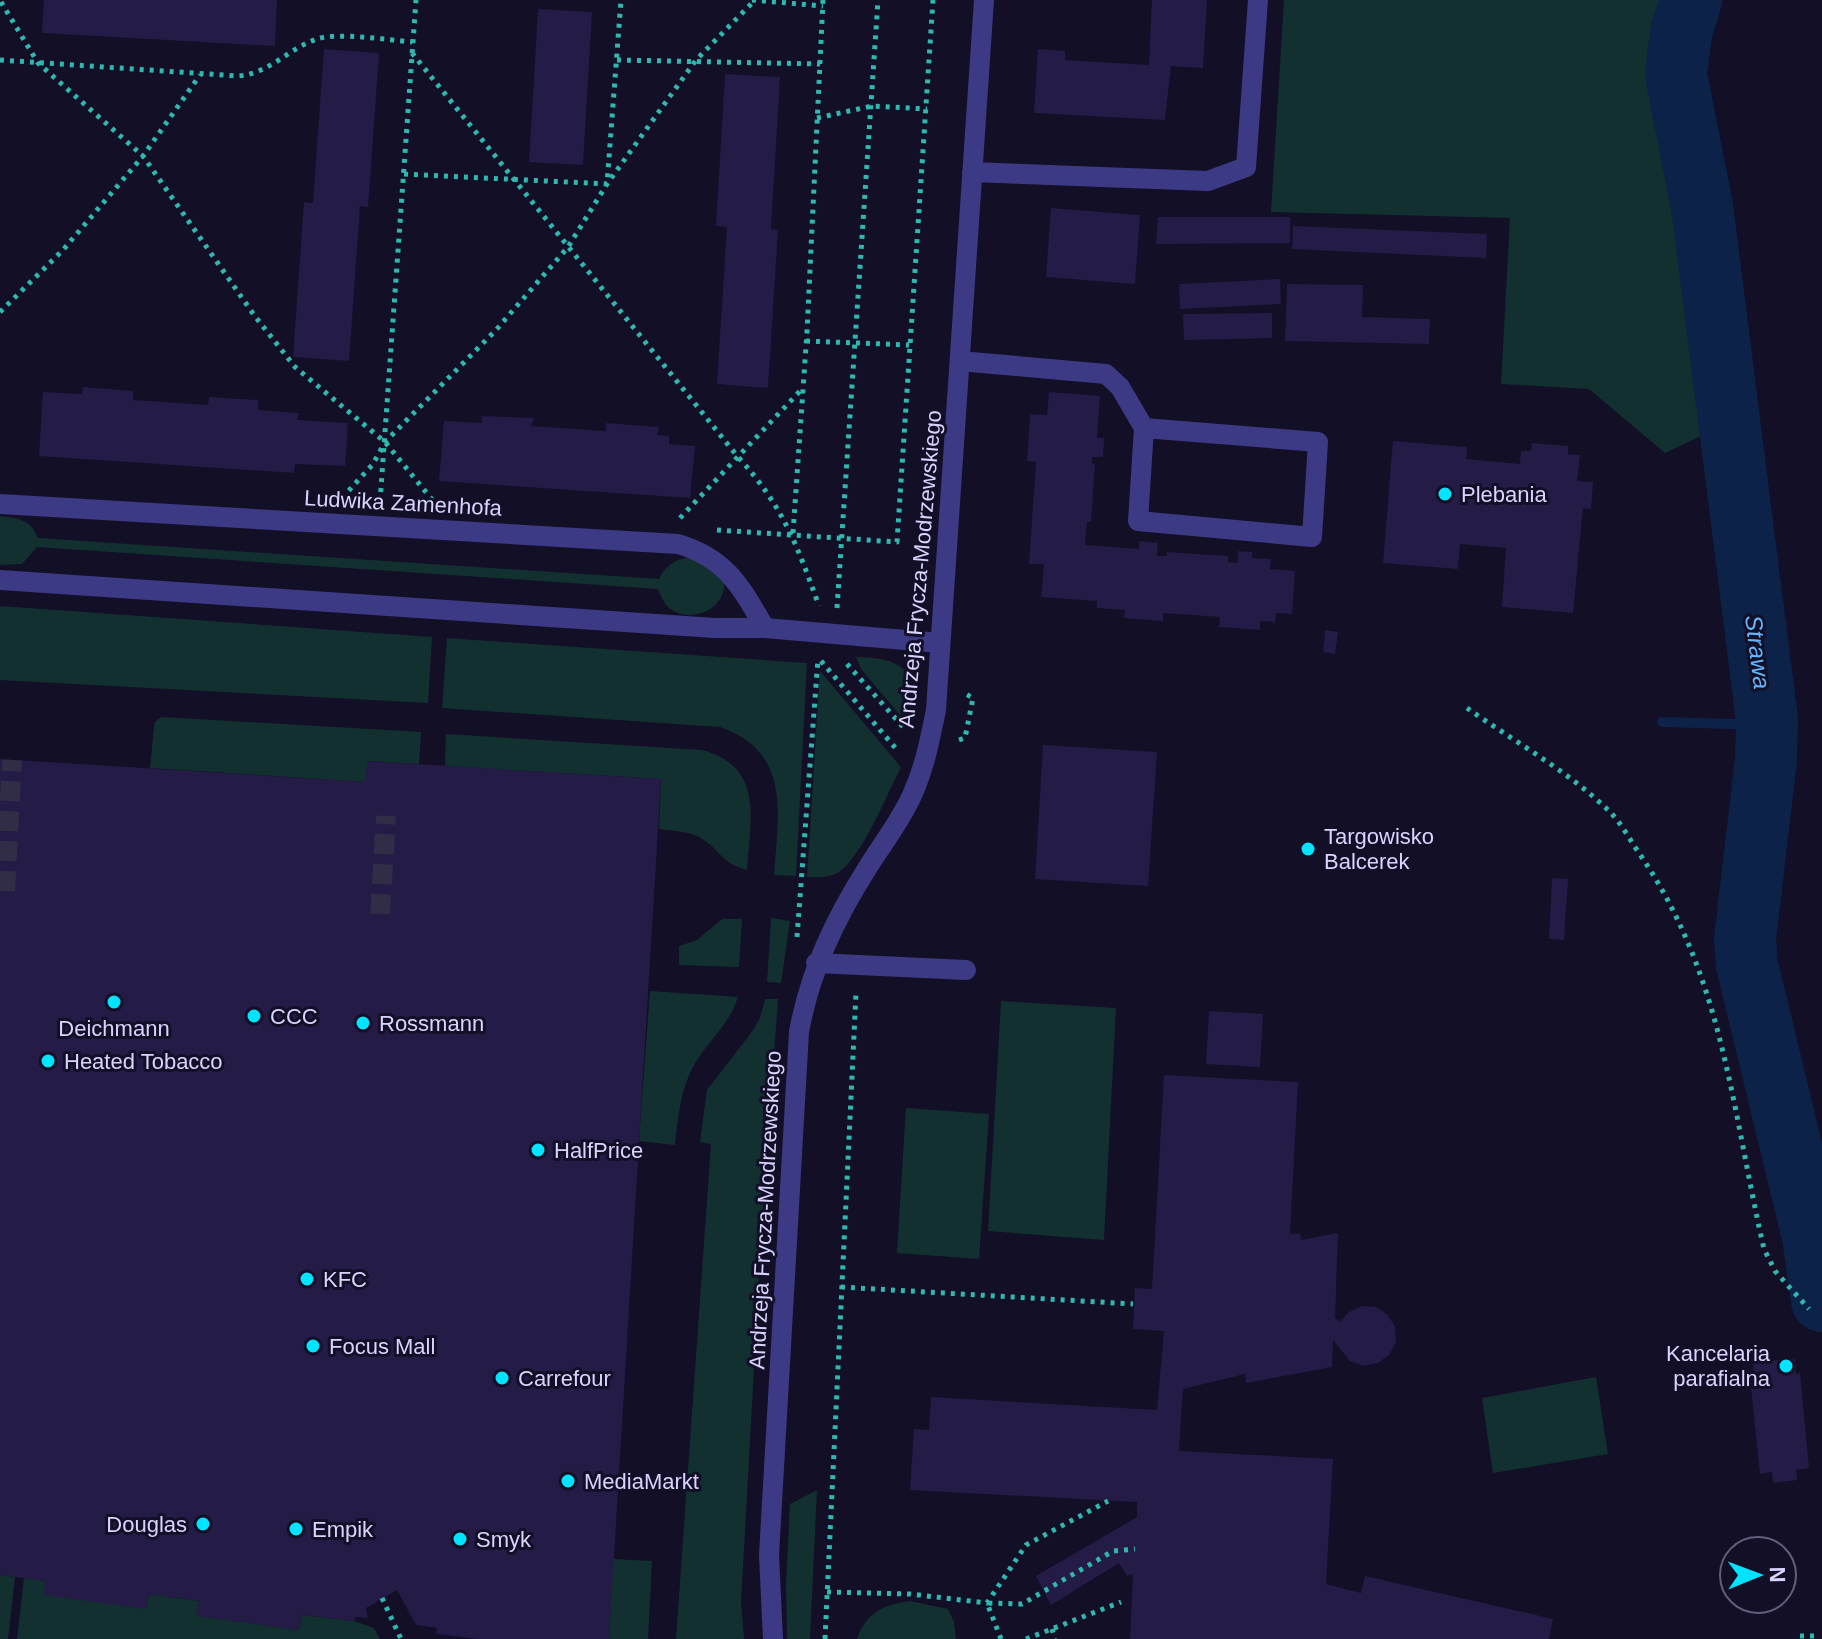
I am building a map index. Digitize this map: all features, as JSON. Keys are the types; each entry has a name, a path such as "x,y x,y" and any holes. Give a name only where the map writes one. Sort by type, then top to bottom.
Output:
{"street":[{"name":"Andrzeja Frycza-Modrzewskiego","path":"773,1639 769,1555 799,1032 816,963 840,913 905,808 924,764 936,710 984,0"},
{"path":"972,172 1208,181 1246,167 1258,0"},
{"path":"960,361 1106,374 1120,387 1144,428 1138,521 1312,537 1318,442 1144,428"},
{"name":"Ludwika Zamenhofa","path":"0,504 678,544 710,556 724,568 765,628"},
{"path":"0,580 715,628 765,628 940,643"},
{"path":"816,963 966,970"}],"path":[{"path":"379,511 416,0"},
{"path":"607,184 621,0"},
{"path":"333,508 373,464 385,442 496,330 568,247 607,184 696,60 753,0 823,3 793,534"},
{"path":"878,0 836,635 847,664 924,764"},
{"path":"793,534 897,542 933,0"},
{"path":"0,16 1,1"},
{"path":"1,1 38,63 143,156 254,315 295,367 385,442 435,504"},
{"path":"0,60 254,75 316,39 331,36 413,42"},
{"path":"412,53 763,484 793,534"},
{"path":"617,60 820,64"},
{"path":"0,312 63,250 143,156 200,74"},
{"path":"817,118 872,106 927,109"},
{"path":"404,174 607,184"},
{"path":"806,341 909,345"},
{"path":"671,528 803,388"},
{"path":"818,658 904,757 924,764"},
{"path":"1467,708 1585,790 1612,813 1651,871 1680,923 1714,1013 1730,1072 1764,1249 1775,1271 1809,1309"},
{"path":"825,1639 857,966"},
{"path":"841,1287 1133,1304"},
{"path":"987,1603 1026,1545 1108,1501"},
{"path":"827,1592 910,1594 1022,1604 1113,1551 1135,1549"},
{"path":"382,1598 401,1639"},
{"path":"1026,1639 1121,1602"},
{"path":"987,1603 1001,1639"},
{"path":"1052,1629 1055,1639"},
{"path":"1800,1636 1814,1636 1817,1639"}],"green space":[{"path":"1284,0 1677,0 1667,72 1694,223 1720,427 1665,453 1589,389 1501,384 1510,218 1271,212"},
{"path":"0,516 23,521 38,538 659,579 665,569 675,562 692,558 705,564 724,582 723,592 713,607 695,615 685,615 667,606 658,589 37,547 22,564 0,565"},
{"path":"0,606 432,637 428,703 0,680"},
{"path":"447,638 807,663 796,876 774,875 778,808 776,788 770,769 759,752 743,738 720,727 442,708"},
{"path":"856,657 889,661 907,673 912,695 910,727 861,669"},
{"path":"820,671 901,767 882,808 848,864 832,875 807,877"},
{"path":"161,717 421,732 419,764 367,761 366,782 150,768 155,722"},
{"path":"446,734 702,750 722,758 736,769 745,782 749,798 751,815 747,870 728,861 699,837 659,829 661,779 445,766"},
{"path":"771,918 790,921 781,983 767,982"},
{"path":"722,919 742,919 739,967 679,965 679,946 697,940"},
{"path":"650,991 738,997 730,1015 697,1060 687,1080 675,1145 639,1141"},
{"path":"765,999 778,999 741,1603 744,1639 676,1639 711,1144 700,1142 707,1090 754,1029"},
{"path":"1001,1001 1116,1008 1104,1240 988,1231"},
{"path":"906,1108 989,1114 979,1259 897,1253"},
{"path":"1596,1377 1608,1454 1493,1473 1482,1398"},
{"path":"817,1490 810,1639 787,1639 790,1504"},
{"path":"613,1559 652,1561 648,1639 609,1639"},
{"path":"0,1575 15,1577 8,1639 0,1639"},
{"path":"24,1578 146,1609 149,1594 199,1601 197,1616 299,1630 302,1615 354,1621 374,1628 380,1639 17,1639"},
{"path":"910,1601 948,1609 954,1622 956,1639 857,1639 865,1623 877,1611"}],"building":[{"path":"44,0 277,0 275,46 42,33"},
{"path":"1152,0 1207,0 1203,68 1171,66 1165,120 1034,113 1038,49 1065,51 1065,60 1149,65"},
{"path":"538,9 592,12 583,165 529,162"},
{"path":"324,49 379,53 368,207 360,206 349,361 293,357 304,202 313,203"},
{"path":"725,74 780,77 771,229 778,230 768,388 717,384 727,227 716,226"},
{"path":"1051,208 1140,215 1135,284 1046,277"},
{"path":"1158,217 1290,217 1290,243 1156,244"},
{"path":"1293,226 1487,234 1486,258 1292,249"},
{"path":"1280,279 1281,304 1180,309 1179,284"},
{"path":"1287,284 1363,285 1362,317 1430,319 1429,344 1285,341"},
{"path":"1272,313 1272,338 1184,340 1183,314"},
{"path":"83,387 133,391 133,400 208,405 209,397 258,400 258,410 299,413 297,420 348,423 345,466 295,464 294,473 39,456 43,392 82,394"},
{"path":"1049,392 1100,396 1097,438 1104,438 1103,457 1092,457 1092,464 1095,464 1091,522 1087,522 1085,545 1139,549 1139,541 1158,543 1157,556 1167,556 1167,552 1228,556 1228,562 1237,563 1238,551 1252,552 1252,558 1271,559 1270,569 1295,571 1292,614 1276,613 1275,622 1260,621 1260,630 1219,627 1220,617 1163,613 1163,621 1124,618 1125,610 1097,608 1097,601 1041,597 1044,564 1029,564 1036,462 1027,461 1030,414 1047,415"},
{"path":"481,416 534,418 531,426 606,431 606,423 659,427 657,435 669,436 669,444 695,446 690,498 439,481 444,421 482,423"},
{"path":"1393,441 1467,447 1466,459 1520,464 1521,451 1531,451 1532,443 1568,446 1568,454 1580,455 1577,481 1593,482 1591,509 1583,508 1573,613 1502,607 1506,548 1460,544 1458,569 1383,563"},
{"path":"1325,630 1338,632 1335,654 1323,652"},
{"path":"1043,745 1157,752 1148,886 1035,879"},
{"name":"Focus Mall","path":"0,759 366,782 367,761 661,779 609,1639 479,1639 436,1634 437,1628 416,1625 397,1590 366,1608 368,1618 356,1617 354,1621 302,1615 299,1630 196,1616 199,1601 149,1594 146,1609 44,1595 45,1581 0,1575"},
{"path":"1552,878 1568,879 1564,940 1549,939"},
{"path":"1209,1011 1263,1014 1260,1067 1206,1064"},
{"path":"1164,1075 1298,1082 1290,1234 1300,1233 1301,1240 1338,1233 1335,1318 1340,1322 1349,1312 1362,1306 1376,1307 1388,1315 1395,1327 1396,1342 1389,1355 1378,1363 1364,1366 1350,1361 1333,1340 1332,1367 1246,1383 1245,1374 1183,1389 1179,1451 1333,1459 1326,1584 1361,1593 1365,1576 1553,1619 1549,1639 1130,1639 1133,1574 1127,1576 1119,1563 1051,1605 1036,1576 1137,1517 1137,1502 910,1490 914,1429 929,1430 931,1397 1157,1410 1164,1331 1133,1329 1135,1288 1152,1289"},
{"path":"1795,1358 1796,1374 1800,1373 1809,1468 1796,1470 1797,1480 1773,1483 1772,1472 1760,1474 1750,1378 1754,1378 1753,1363"}],"waterway":[{"name":"Strawa","path":"1691,0 1681,33 1676,75 1702,206 1767,720 1766,760 1745,939 1747,965 1813,1237 1822,1301"},
{"path":"1662,722 1767,725"}],"tunnel":[{"path":"5,891 12,760"},
{"path":"380,914 386,816"}],"place":[{"name":"Plebania","path":"1445,494"},
{"name":"Targowisko Balcerek","path":"1308,849"},
{"name":"Deichmann","path":"114,1002"},
{"name":"CCC","path":"254,1016"},
{"name":"Rossmann","path":"363,1023"},
{"name":"Heated Tobacco","path":"48,1061"},
{"name":"HalfPrice","path":"538,1150"},
{"name":"KFC","path":"307,1279"},
{"name":"Focus Mall","path":"313,1346"},
{"name":"Kancelaria parafialna","path":"1786,1366"},
{"name":"Carrefour","path":"502,1378"},
{"name":"MediaMarkt","path":"568,1481"},
{"name":"Douglas","path":"203,1524"},
{"name":"Empik","path":"296,1529"},
{"name":"Smyk","path":"460,1539"}]}
